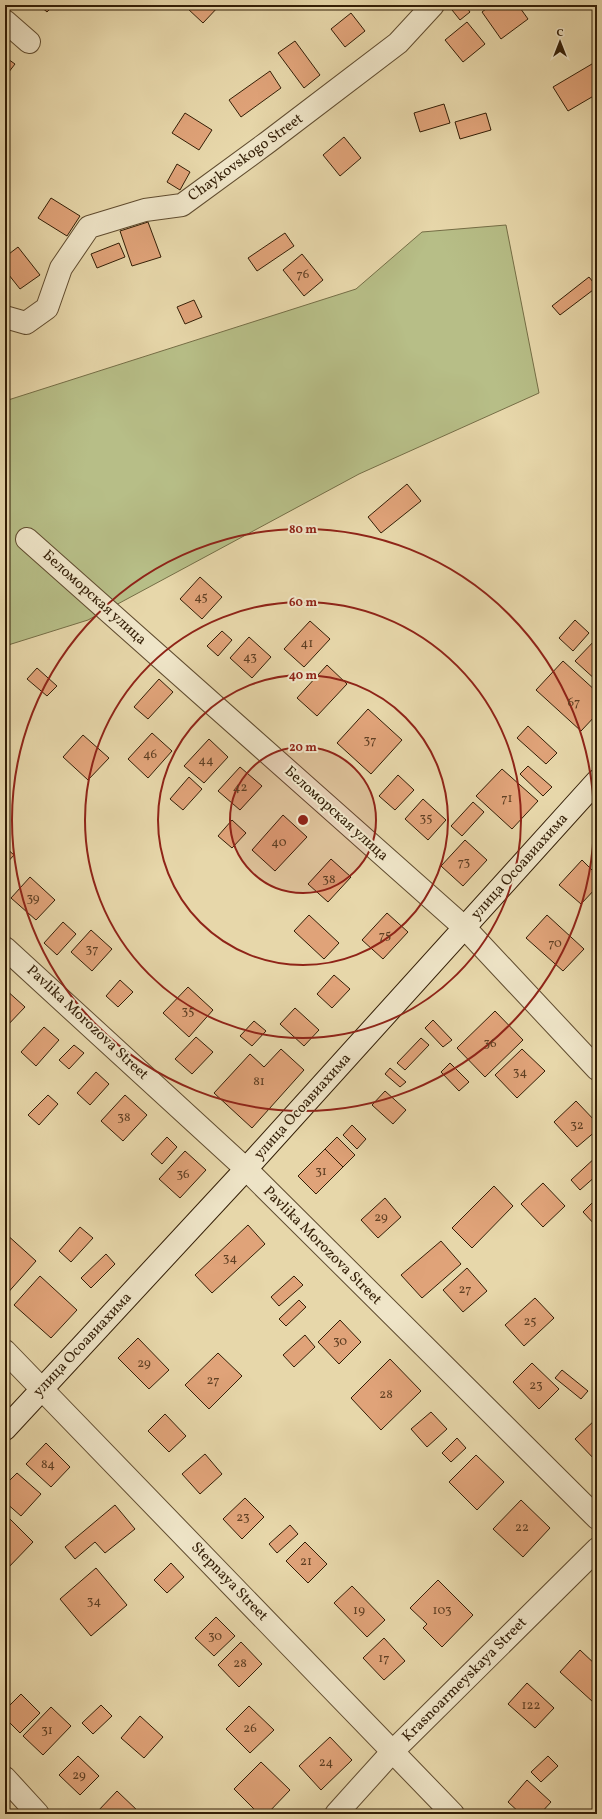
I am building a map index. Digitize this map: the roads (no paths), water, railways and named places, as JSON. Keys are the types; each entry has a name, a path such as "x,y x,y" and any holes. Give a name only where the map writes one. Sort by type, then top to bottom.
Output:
{"street":[{"name":"Chaykovskogo Street","path":"5,317 26,323 47,308 61,268 89,227 145,210 182,205 398,43 433,5"},
{"path":"5,21 29,42"},
{"name":"Беломорская улица","path":"27,539 465,928 597,1069"},
{"name":"улица Осоавиахима","path":"5,1430 42,1388 246,1169 597,781"},
{"name":"Pavlika Morozova Street","path":"5,948 246,1169 597,1518"},
{"name":"Stepnaya Street","path":"5,1350 453,1814"},
{"name":"Krasnoarmeyskaya Street","path":"336,1814 392,1752 597,1549"},
{"path":"5,1778 38,1814"}]}
